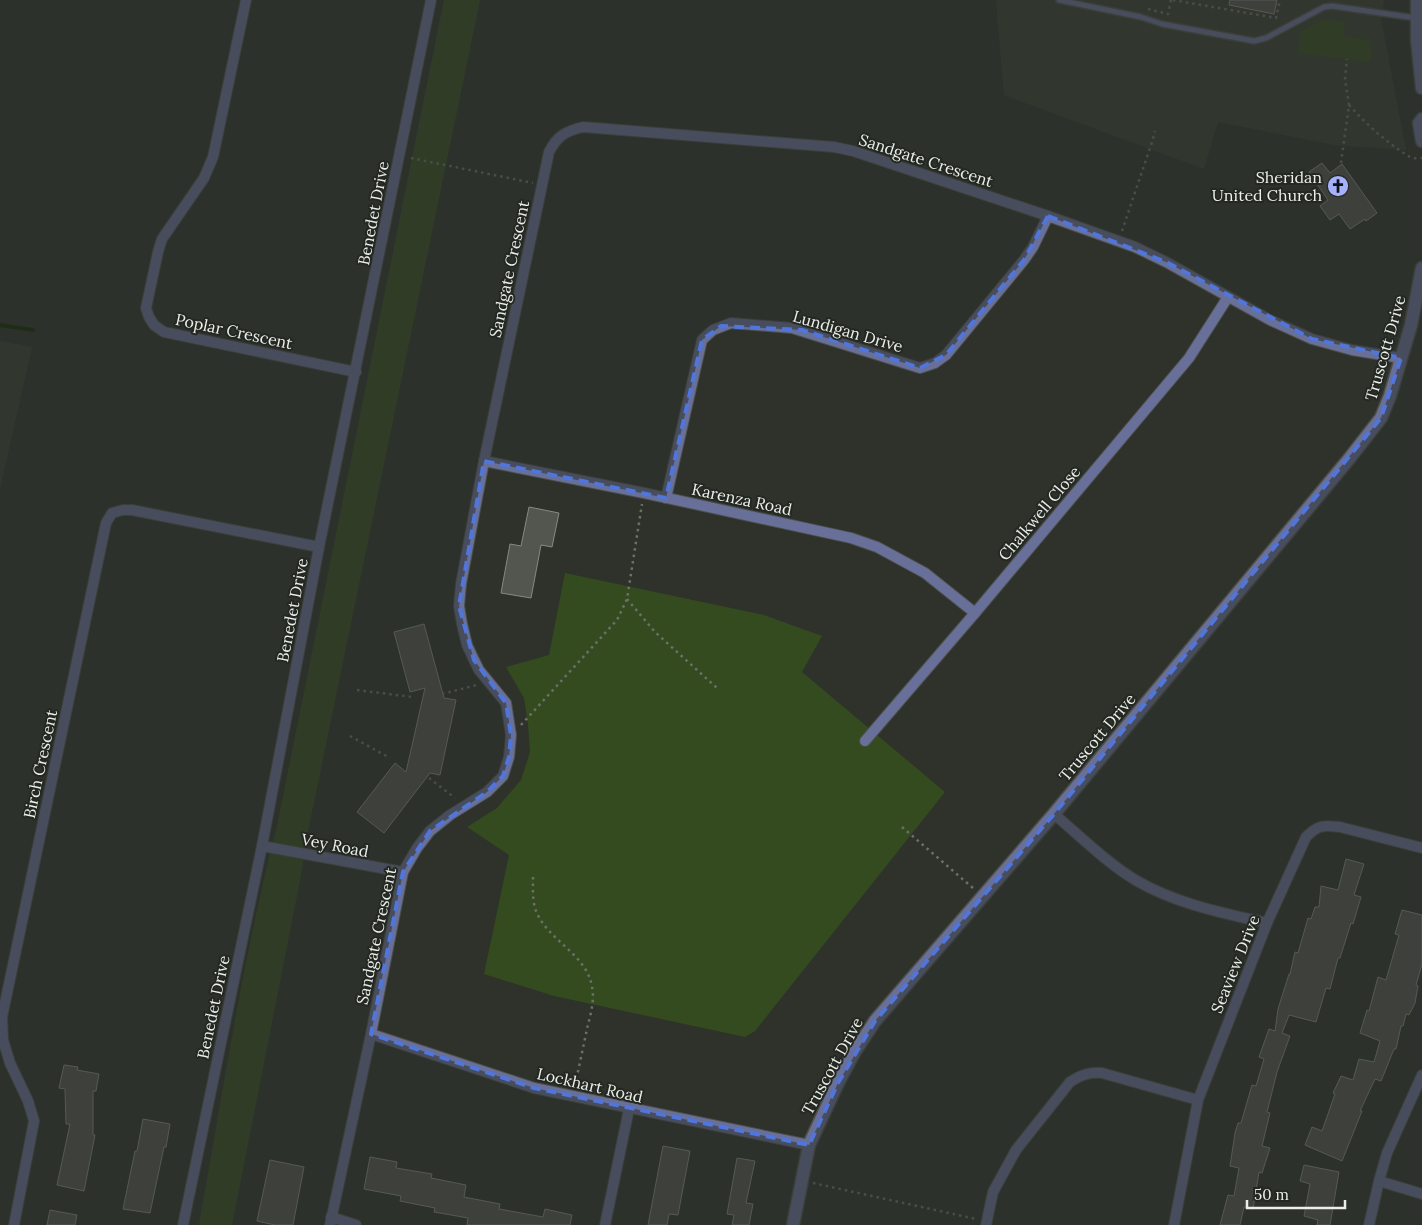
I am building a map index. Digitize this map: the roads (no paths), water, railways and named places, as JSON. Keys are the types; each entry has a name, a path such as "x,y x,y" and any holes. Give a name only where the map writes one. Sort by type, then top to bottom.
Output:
{"street":[{"name":"Poplar Crescent","path":"246,0 214,158 204,178 162,239 146,308 148,318 164,332 356,372"},
{"name":"Benedet Drive","path":"184,1225 262,846 319,546 356,372 430,0"},
{"path":"1417,0 1416,18 1422,88"},
{"path":"1422,119 1419,123 1422,141"},
{"name":"Sandgate Crescent","path":"331,1221 403,872 417,848 430,831 450,815 487,792 503,776 509,757 511,735 506,702 479,670 468,646 459,606 461,584 484,461 549,152 555,140 564,134 583,127 843,149 1048,216 1118,241 1166,262 1270,320 1312,339 1352,350 1401,358"},
{"name":"Lundigan Drive","path":"666,498 702,340 713,330 731,323 792,328 920,368 935,363 946,355 1024,260 1048,216"},
{"name":"Truscott Drive","path":"793,1225 808,1145 854,1053 875,1021 1054,814 1381,418 1390,396 1411,325 1422,268"},
{"name":"Chalkwell Close","path":"865,741 975,613 1188,358 1228,297"},
{"name":"Karenza Road","path":"484,461 644,493 851,538 877,547 925,574 975,613"},
{"name":"Birch Crescent","path":"14,1225 34,1121 28,1101 10,1063 3,1040 2,1017 106,523 112,513 132,510 319,546"},
{"path":"1054,814 1123,872 1139,882 1206,909 1267,923"},
{"name":"Seaview Drive","path":"1174,1225 1198,1100 1267,923 1306,837 1314,828 1340,826 1422,848"},
{"name":"Vey Road","path":"262,846 403,872"},
{"name":"Lockhart Road","path":"371,1034 534,1088 808,1145"},
{"path":"987,1223 993,1192 1016,1150 1070,1082 1080,1076 1091,1072 1102,1073 1198,1100"},
{"path":"1369,1225 1387,1153 1422,1075"},
{"path":"605,1225 629,1109"},
{"path":"1379,1181 1422,1194"},
{"path":"331,1221 356,1225"}],"lane":[{"path":"1058,0 1141,17 1162,24 1254,41 1266,38 1324,7 1332,6 1416,18"}],"waterway":[{"path":"0,325 33,330"}],"place":[{"name":"Sheridan United Church","path":"1338,186"}]}
